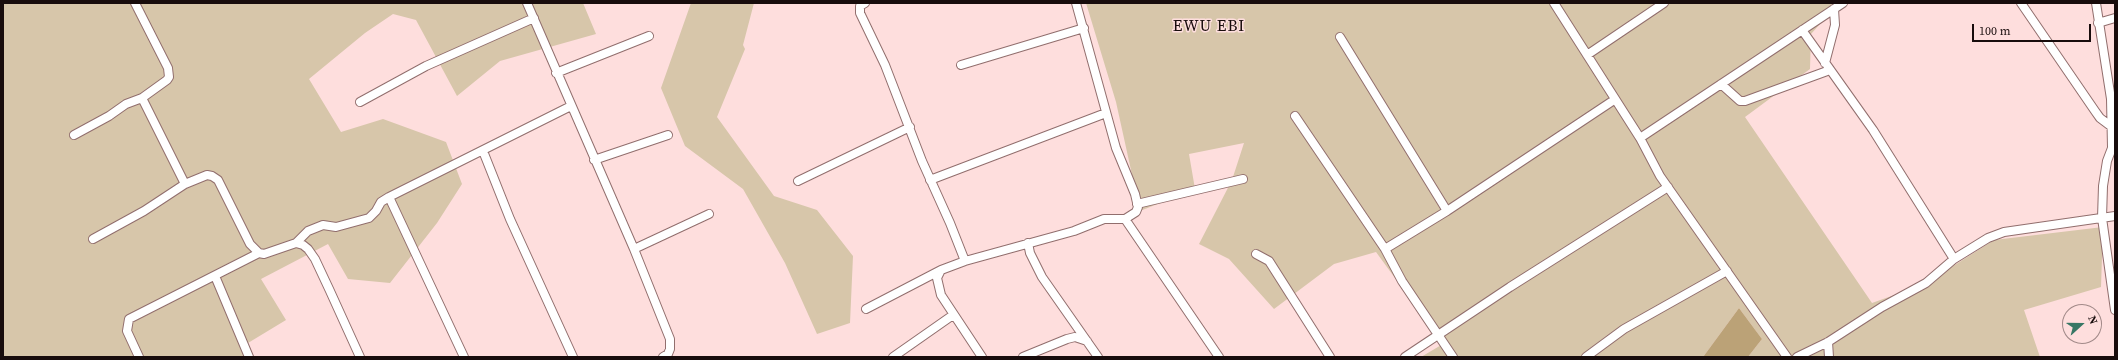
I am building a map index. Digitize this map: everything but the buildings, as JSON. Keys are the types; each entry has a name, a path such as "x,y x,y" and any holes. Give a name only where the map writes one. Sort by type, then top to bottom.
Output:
{"street":[{"path":"74,135 109,116 126,104 142,98 169,77 168,68 134,3"},
{"path":"527,3 634,249 670,339 670,349 668,354 663,357"},
{"path":"865,3 860,6 860,13 882,58 930,180 965,261"},
{"path":"866,309 941,270 965,261 995,254 1028,243 1074,231 1104,219 1125,219 1136,212 1137,204 1128,175 1116,148 1076,3"},
{"path":"1554,3 1614,100 1640,138 1668,187 1787,357"},
{"path":"1587,55 1664,3"},
{"path":"1640,138 1843,3"},
{"path":"2021,3 2100,118 2112,127"},
{"path":"2096,3 2113,114 2112,148 2107,160 2103,186 2102,218 2115,310"},
{"path":"1825,62 1835,25 1834,9"},
{"path":"360,102 426,66 534,18"},
{"path":"2098,23 2115,18"},
{"path":"960,65 1084,28"},
{"path":"1802,30 1873,130 1954,259"},
{"path":"556,72 649,36"},
{"path":"1340,37 1447,211"},
{"path":"1722,84 1740,101 1745,101 1830,70"},
{"path":"142,98 185,184"},
{"path":"1385,249 1447,211 1614,100"},
{"path":"139,357 127,331 129,319 258,253 264,254 296,243 308,231 323,225 336,227 369,218 376,211 381,202 389,197 571,106"},
{"path":"930,180 1106,113"},
{"path":"1295,116 1385,249 1402,281 1453,357"},
{"path":"798,181 910,127"},
{"path":"594,160 668,135"},
{"path":"483,151 510,219 573,357"},
{"path":"93,239 144,211 185,184 207,175 218,180 250,244 258,253"},
{"path":"1137,204 1243,180"},
{"path":"1405,357 1668,187"},
{"path":"389,197 464,357"},
{"path":"634,249 709,214"},
{"path":"1797,357 1828,342 1882,307 1926,283 1954,259 1988,238 2004,232 2115,216"},
{"path":"1125,219 1219,357"},
{"path":"296,243 303,245 315,260 360,357"},
{"path":"1028,243 1030,253 1042,277 1078,331 1098,357"},
{"path":"1256,254 1270,261 1330,357"},
{"path":"941,270 937,278 939,290 982,357"},
{"path":"1586,357 1624,329 1727,271"},
{"path":"215,276 249,357"},
{"path":"893,357 953,314"},
{"path":"1023,357 1075,337 1087,342"},
{"path":"1828,342 1829,357"}],"shaded area":[{"path":"3,3 583,3 596,34 500,61 457,96 416,20 393,14 365,33 309,79 341,132 383,119 446,142 462,184 437,223 390,283 348,279 328,244 261,279 286,320 248,343 254,357 3,357"},
{"path":"691,3 754,3 743,45 745,49 717,117 774,196 817,210 853,256 850,323 817,334 785,263 743,189 685,146 661,88"},
{"path":"1086,3 1839,3 1811,34 1810,69 1745,117 1872,303 1925,284 1994,240 2103,227 2101,287 2024,310 2040,357 1748,357 1762,339 1739,308 1703,357 1421,357 1443,344 1376,252 1334,264 1274,309 1229,259 1199,244 1232,180 1244,143 1189,154 1195,189 1140,211 1116,102"},
{"path":"1739,308 1762,339 1748,357 1703,357"}],"district":[{"name":"EWU EBI","path":"1209,27"}]}
